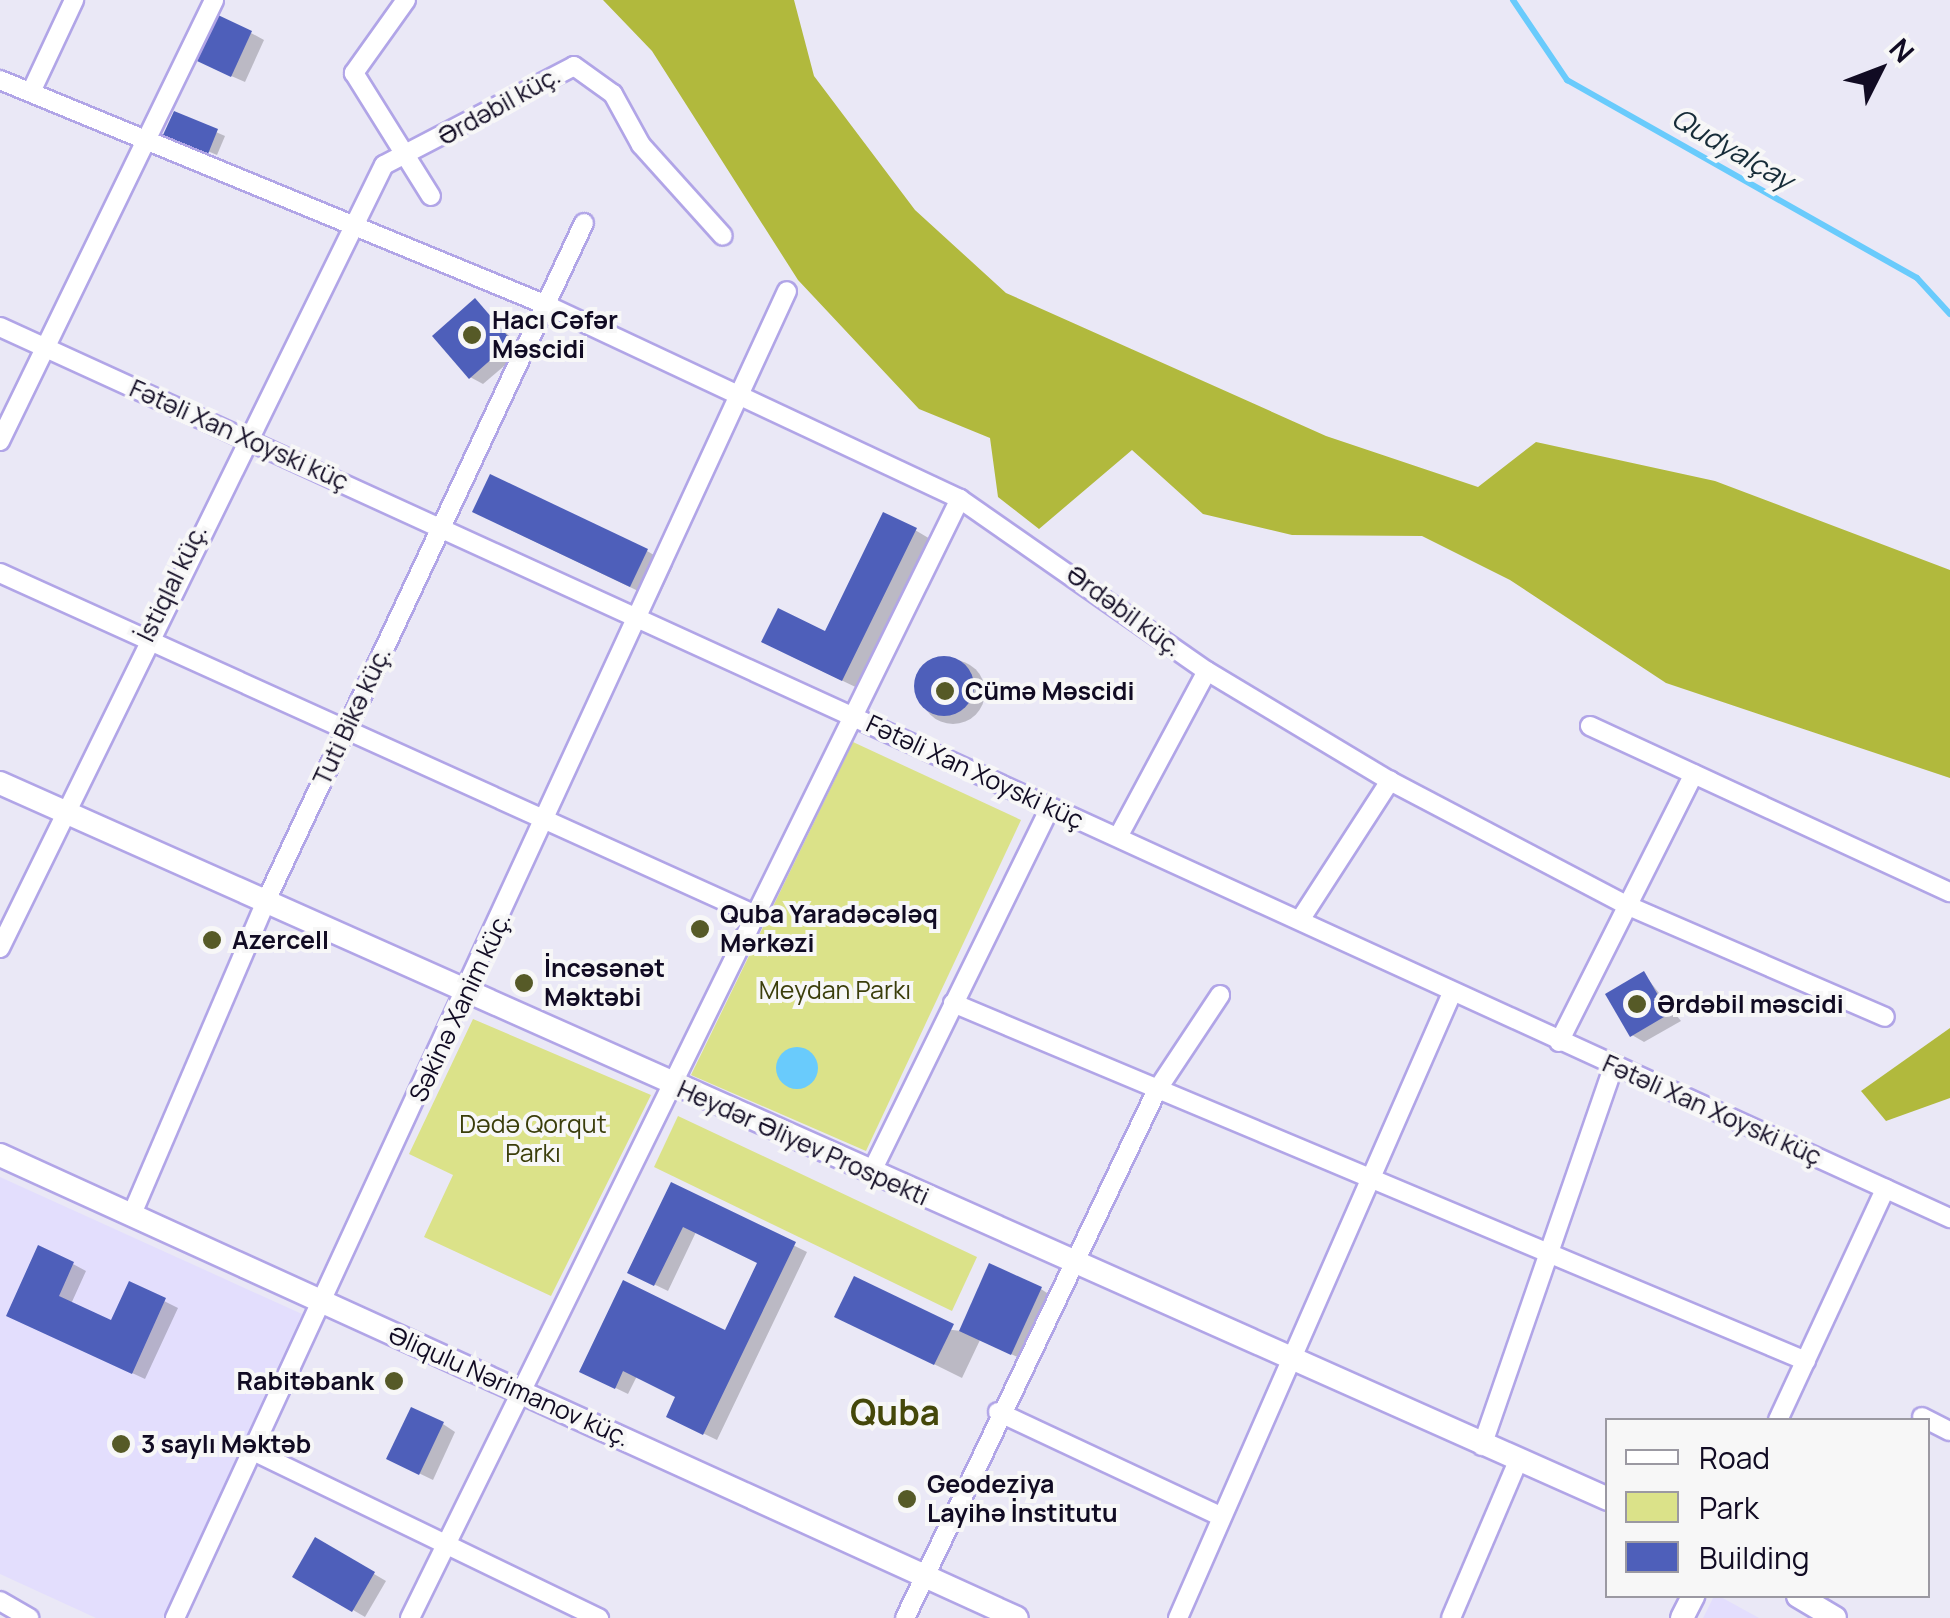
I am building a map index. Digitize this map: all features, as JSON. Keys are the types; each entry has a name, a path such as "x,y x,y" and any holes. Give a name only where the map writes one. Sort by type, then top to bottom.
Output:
{"street":[{"path":"31,92 74,0"},
{"path":"0,442 44,347 152,139 214,0"},
{"path":"406,0 354,74 410,154 431,196"},
{"name":"Ərdəbil küç.","path":"353,222 384,165 574,66 612,94 642,145 723,236"},
{"name":"Ərdəbil küç.","path":"0,80 152,139 544,304 960,499 1207,671 1390,781 1624,904 1885,1018"},
{"name":"İstiqlal küç.","path":"0,948 145,637 353,222"},
{"name":"Tuti Bikə küç.","path":"132,1214 266,903 438,527 584,223"},
{"name":"Səkinə Xanim küç.","path":"175,1618 327,1304 787,291"},
{"name":"Fətəli Xan Xoyski küç","path":"0,328 1950,1218"},
{"path":"410,1618 669,1084 960,499"},
{"path":"0,574 350,724 753,914"},
{"path":"1118,837 1207,671"},
{"path":"1590,726 1950,892"},
{"path":"1560,1042 1624,904 1694,774"},
{"path":"1300,920 1390,781"},
{"name":"Heydər Əliyev Prospekti","path":"0,783 1605,1498"},
{"path":"871,1172 1050,806"},
{"path":"1178,1618 1452,992"},
{"path":"906,1618 998,1412 1157,1090 1220,995"},
{"path":"953,1002 1806,1362"},
{"path":"1482,1446 1614,1065"},
{"name":"Əliqulu Nərimanov küç.","path":"0,1154 1017,1618"},
{"path":"1779,1418 1885,1188"},
{"path":"998,1412 1220,1516"},
{"path":"257,1453 599,1618"},
{"path":"1451,1618 1518,1461"},
{"path":"1801,1598 1835,1618"},
{"path":"0,1601 30,1618"}],"shaded area":[{"name":"3 saylı Məktəb","path":"0,1177 302,1314 163,1618 96,1618 0,1574"},
{"path":"1713,1598 1723,1598 1759,1618 1703,1618"}],"green space":[{"path":"603,0 794,0 814,76 915,210 1006,293 1326,436 1478,487 1536,442 1715,481 1950,570 1950,778 1666,683 1510,580 1422,536 1292,535 1203,514 1132,450 1039,529 998,497 990,438 919,409 798,280 652,51"},
{"name":"Meydan Parkı","path":"853,742 1021,820 866,1151 691,1075"},
{"name":"Dədə Qorqut Parkı","path":"473,1019 651,1095 551,1296 424,1237 453,1175 409,1154"},
{"path":"1950,1028 1950,1098 1886,1121 1861,1091"},
{"path":"678,1116 977,1257 952,1311 654,1167"}],"water":[{"path":"797,1047 812,1053 818,1068 812,1083 797,1089 782,1083 776,1068 782,1053"}],"building":[{"path":"218,15 252,31 231,77 197,61"},
{"path":"174,111 218,129 208,154 163,135"},
{"path":"475,298 512,341 469,379 432,336"},
{"path":"490,474 648,549 630,587 472,512"},
{"path":"883,512 917,528 842,681 761,642 778,608 825,631"},
{"path":"944,656 965,665 974,686 965,707 944,716 923,707 914,686 923,665"},
{"name":"Ərdəbil məscidi","path":"1644,971 1669,1014 1630,1037 1605,994"},
{"path":"671,1182 796,1242 703,1435 666,1417 675,1397 623,1371 615,1389 579,1372 623,1280 725,1330 757,1263 683,1227 654,1286 627,1273"},
{"path":"38,1245 74,1262 59,1296 111,1320 129,1281 166,1298 132,1374 6,1316"},
{"path":"989,1263 1042,1287 1011,1355 959,1331"},
{"path":"854,1276 954,1324 934,1365 834,1317"},
{"path":"411,1407 444,1422 419,1475 386,1459"},
{"path":"315,1537 375,1572 352,1612 292,1577"}],"waterway":[{"name":"Qudyalçay","path":"1513,0 1567,80 1917,278 1950,314"}],"place":[{"name":"Hacı Cəfər Məscidi","path":"472,335"},
{"name":"Cümə Məscidi","path":"945,691"},
{"name":"Quba Yaradəcələq Mərkəzi","path":"700,929"},
{"name":"Azercell","path":"212,940"},
{"name":"İncəsənət Məktəbi","path":"524,983"},
{"name":"Ərdəbil məscidi","path":"1637,1004"},
{"name":"Rabitəbank","path":"394,1381"},
{"name":"3 saylı Məktəb","path":"121,1444"},
{"name":"Geodeziya Layihə İnstitutu","path":"907,1499"}],"district":[{"name":"Quba","path":"895,1412"}]}
